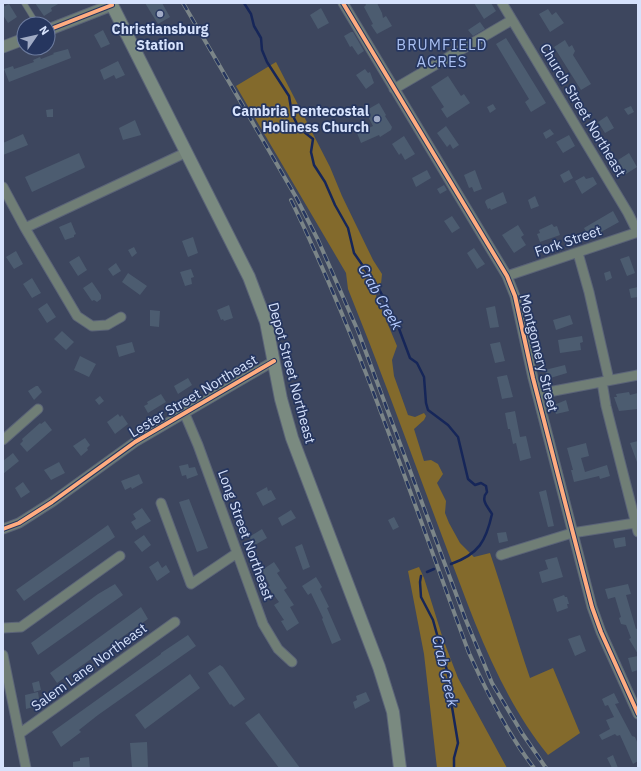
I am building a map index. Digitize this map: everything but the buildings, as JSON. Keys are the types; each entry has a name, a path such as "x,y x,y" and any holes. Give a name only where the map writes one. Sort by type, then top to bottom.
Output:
{"main road":[{"name":"Depot Street Northeast","path":"112,4 249,277 266,322 281,399 292,438 381,674 393,712 400,768"}],"street":[{"name":"Montgomery Street","path":"343,3 507,276 515,296 572,533 601,632 638,714"},
{"name":"Church Street Northeast","path":"502,3 638,232"},
{"path":"56,27 112,4"},
{"path":"394,89 512,20"},
{"path":"3,47 16,42"},
{"path":"24,228 187,152"},
{"path":"3,187 24,228 77,316 92,326 107,325 121,316"},
{"name":"Fork Street","path":"507,276 638,232"},
{"path":"578,253 589,292 606,381 606,406 638,532"},
{"name":"Lester Street Northeast","path":"3,529 19,523 30,516 135,442 184,412 274,361"},
{"path":"538,394 638,375"},
{"path":"3,440 38,409"},
{"name":"Long Street Northeast","path":"184,412 238,552 263,624 278,649 292,662"},
{"path":"160,504 191,584 238,552"},
{"path":"501,555 572,533 635,523"},
{"path":"3,628 21,627 120,556"},
{"name":"Salem Lane Northeast","path":"19,734 175,622"},
{"path":"3,655 26,768"}],"lane":[{"path":"24,3 32,16"}],"shaded area":[{"path":"276,62 330,167 342,196 373,260 382,274 381,284 376,296 397,346 392,360 394,376 408,415 415,417 424,413 426,416 424,420 414,429 424,461 431,460 438,464 443,474 437,483 446,501 445,513 449,523 460,543 474,557 490,553 530,678 553,668 580,733 548,755 530,731 515,706 488,654 455,572 348,289 346,273 236,86"},
{"path":"419,567 424,578 443,639 458,678 507,768 437,768 424,654 408,571"}],"waterway":[{"name":"Crab Creek","path":"244,3 251,14 254,26 261,38 262,50 267,62 289,96 292,114 299,128 313,139 311,152 314,165 325,182 335,205 348,228 354,253 379,289 398,326 410,358 417,363 424,377 428,410 448,425 458,437 468,479 475,485 481,483 486,486 487,492 484,501 492,514 484,539 475,551 461,560 451,564"},
{"name":"Crab Creek","path":"427,572 434,569"},
{"name":"Crab Creek","path":"421,576 421,597 433,620 451,685 452,707 458,743 454,758 454,768"}],"railway":[{"path":"183,3 296,197 318,240 358,331 465,618 492,683 522,733 546,768"},
{"path":"291,200 317,255 364,368 469,653 498,712 515,741 534,768"}],"cycle path":[{"path":"56,27 112,5 111,3"},
{"path":"343,3 507,276 515,296 533,378 592,607 601,632 638,714"},
{"path":"3,529 19,523 52,502 135,442 274,361"}],"place":[{"name":"Christiansburg Station","path":"160,14"},
{"name":"Cambria Pentecostal Holiness Church","path":"377,119"}],"district":[{"name":"BRUMFIELD ACRES","path":"442,54"}]}
